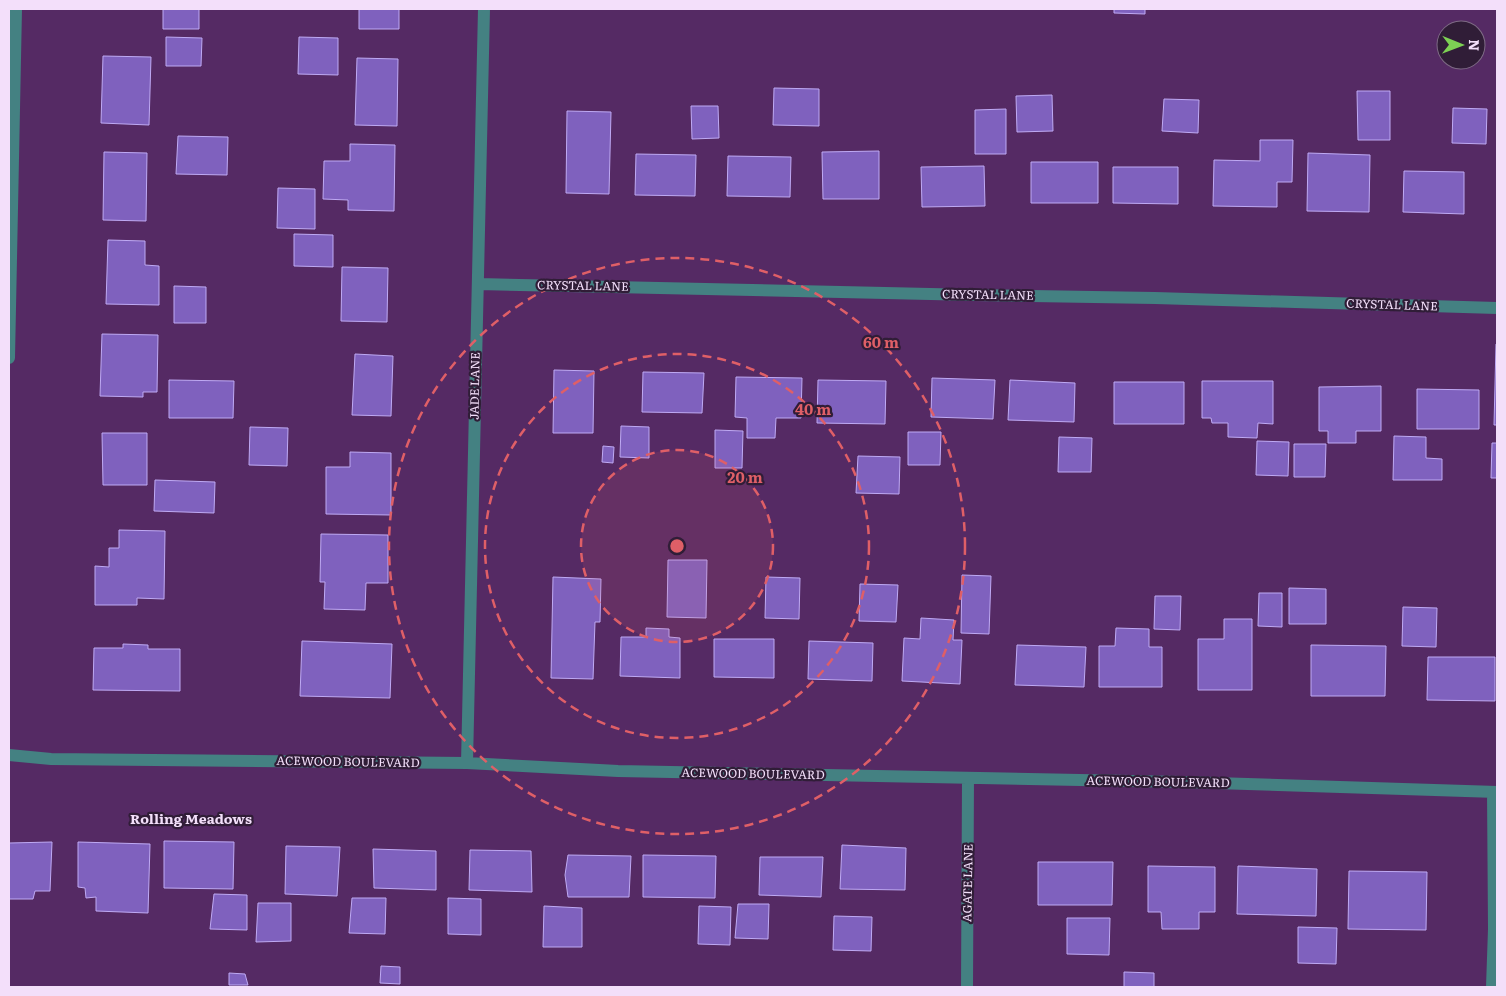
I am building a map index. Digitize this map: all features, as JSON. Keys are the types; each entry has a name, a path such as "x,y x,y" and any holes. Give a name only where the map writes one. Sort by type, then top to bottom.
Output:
{"street":[{"path":"9,358 16,9"},
{"name":"JADE LANE","path":"467,763 484,9"},
{"name":"CRYSTAL LANE","path":"478,284 1155,298 1497,308"},
{"name":"ACEWOOD BOULEVARD","path":"9,756 467,763 618,771 1182,782 1495,792"},
{"name":"AGATE LANE","path":"967,987 968,779"},
{"path":"1492,987 1495,792"}],"building":[{"path":"163,9 199,9 199,29 163,29"},
{"path":"359,9 399,9 399,29 359,29"},
{"path":"1114,9 1145,9 1145,14 1114,13"},
{"path":"166,37 202,38 201,66 166,66"},
{"path":"299,37 338,38 338,75 298,74"},
{"path":"103,56 151,57 149,125 101,123"},
{"path":"357,58 398,59 397,126 355,125"},
{"path":"774,88 819,89 819,126 773,125"},
{"path":"1357,91 1390,91 1390,140 1358,140"},
{"path":"1052,95 1053,131 1017,132 1016,96"},
{"path":"1164,99 1199,100 1198,133 1162,131"},
{"path":"691,106 718,106 719,138 692,139"},
{"path":"1453,108 1487,109 1486,144 1452,143"},
{"path":"1006,109 1006,154 975,154 975,110"},
{"path":"567,111 611,112 609,194 566,193"},
{"path":"178,136 228,137 227,175 176,174"},
{"path":"1260,140 1293,140 1292,182 1277,182 1277,207 1213,206 1214,160 1260,161"},
{"path":"350,144 395,145 394,211 348,210 348,200 323,199 324,161 350,161"},
{"path":"879,151 879,199 823,199 822,152"},
{"path":"104,152 147,153 146,221 103,220"},
{"path":"1308,153 1370,155 1369,212 1307,211"},
{"path":"636,154 696,155 695,196 635,195"},
{"path":"728,156 791,157 790,197 727,196"},
{"path":"1031,162 1098,162 1098,203 1031,203"},
{"path":"984,166 985,206 922,207 921,167"},
{"path":"1113,167 1178,167 1178,204 1113,203"},
{"path":"1404,171 1464,172 1464,214 1403,212"},
{"path":"278,188 315,189 315,229 277,228"},
{"path":"294,234 333,235 333,267 294,266"},
{"path":"108,240 145,241 145,265 159,266 159,305 106,304"},
{"path":"342,267 388,268 387,322 341,321"},
{"path":"174,286 206,287 206,323 174,323"},
{"path":"102,334 158,335 157,392 143,392 143,397 100,396"},
{"path":"1496,344 1497,425 1494,425"},
{"path":"355,354 393,356 391,416 352,415"},
{"path":"554,370 594,371 593,433 553,433"},
{"path":"643,372 704,373 702,413 642,412"},
{"path":"736,377 802,378 801,418 776,418 775,438 747,438 747,418 735,417"},
{"path":"932,378 995,380 993,419 931,417"},
{"path":"169,380 234,381 233,418 169,418"},
{"path":"818,380 886,381 885,424 817,423"},
{"path":"1010,380 1075,383 1074,422 1008,420"},
{"path":"1202,381 1273,381 1273,424 1258,423 1257,438 1228,437 1228,423 1212,423 1211,418 1202,418"},
{"path":"1114,382 1184,382 1184,424 1114,424"},
{"path":"1381,386 1381,431 1356,431 1356,443 1328,443 1328,431 1319,431 1319,387"},
{"path":"1417,389 1479,390 1479,429 1417,429"},
{"path":"621,426 649,427 649,458 620,457"},
{"path":"250,427 288,428 287,466 249,465"},
{"path":"715,430 743,431 742,468 715,468"},
{"path":"908,432 941,432 940,465 908,465"},
{"path":"102,433 147,433 147,485 103,485"},
{"path":"1394,436 1426,437 1426,458 1442,459 1442,480 1393,480"},
{"path":"1059,437 1092,438 1091,472 1058,472"},
{"path":"1257,441 1289,442 1288,476 1256,475"},
{"path":"1492,443 1497,443 1497,478 1491,478"},
{"path":"1294,444 1326,444 1325,477 1294,477"},
{"path":"603,446 614,447 613,463 602,462"},
{"path":"350,452 391,453 391,515 326,514 326,467 350,467"},
{"path":"858,456 900,457 899,494 856,493"},
{"path":"155,480 215,482 214,513 154,511"},
{"path":"119,530 165,531 164,599 137,598 137,605 95,605 95,566 109,567 109,548 119,548"},
{"path":"321,534 388,535 388,583 366,583 365,610 324,609 325,582 320,582"},
{"path":"668,560 707,560 706,618 667,617"},
{"path":"962,575 991,576 989,634 961,633"},
{"path":"553,577 601,579 600,622 595,622 593,679 551,678"},
{"path":"766,577 800,578 799,619 765,618"},
{"path":"860,584 898,585 896,622 859,621"},
{"path":"1289,588 1326,589 1326,624 1289,624"},
{"path":"1259,593 1282,593 1282,627 1258,626"},
{"path":"1155,596 1181,596 1180,630 1154,629"},
{"path":"1403,607 1437,608 1436,647 1402,646"},
{"path":"921,618 954,620 953,640 962,640 960,684 902,681 904,638 920,639"},
{"path":"1224,619 1252,619 1252,690 1198,690 1198,639 1224,639"},
{"path":"646,628 669,629 669,637 680,638 680,678 620,676 621,637 646,637"},
{"path":"1116,628 1149,629 1149,647 1162,647 1162,687 1099,687 1099,646 1115,646"},
{"path":"714,639 774,639 774,678 714,677"},
{"path":"302,641 392,644 390,698 300,696"},
{"path":"809,641 873,643 872,681 808,679"},
{"path":"123,644 148,645 148,649 180,649 180,691 93,690 94,648 123,648"},
{"path":"1017,645 1086,647 1084,687 1015,685"},
{"path":"1311,645 1386,646 1385,696 1311,696"},
{"path":"1428,657 1495,657 1495,701 1427,700"},
{"path":"164,841 234,842 233,889 164,888"},
{"path":"52,842 50,891 35,891 33,899 9,899 9,843"},
{"path":"78,842 150,844 148,913 96,911 96,897 86,898 85,888 78,887"},
{"path":"842,845 906,848 905,890 840,889"},
{"path":"286,846 340,847 337,896 285,894"},
{"path":"373,849 436,851 436,890 374,888"},
{"path":"470,850 531,851 532,892 469,890"},
{"path":"568,855 631,856 629,897 568,897 565,875"},
{"path":"643,855 716,856 715,898 643,897"},
{"path":"760,857 823,857 821,897 759,895"},
{"path":"1038,862 1113,862 1112,905 1038,905"},
{"path":"1148,866 1215,867 1215,912 1199,912 1199,929 1162,929 1161,912 1148,912"},
{"path":"1238,866 1317,869 1316,916 1237,914"},
{"path":"1349,871 1427,872 1426,930 1348,929"},
{"path":"214,894 247,895 247,930 210,929"},
{"path":"352,898 386,898 385,934 349,933"},
{"path":"448,898 481,899 481,935 448,934"},
{"path":"258,903 291,903 291,941 256,942"},
{"path":"738,904 769,904 768,939 735,938"},
{"path":"544,906 582,908 582,947 543,947"},
{"path":"699,906 731,907 730,945 698,944"},
{"path":"834,916 872,917 871,951 833,950"},
{"path":"1067,918 1110,918 1109,955 1067,954"},
{"path":"1298,927 1337,928 1336,964 1298,963"},
{"path":"381,966 400,967 400,984 380,983"},
{"path":"1124,972 1154,973 1154,987 1124,987"},
{"path":"229,973 245,974 248,985 229,985"}],"district":[{"name":"Rolling Meadows","path":"191,819"}]}
